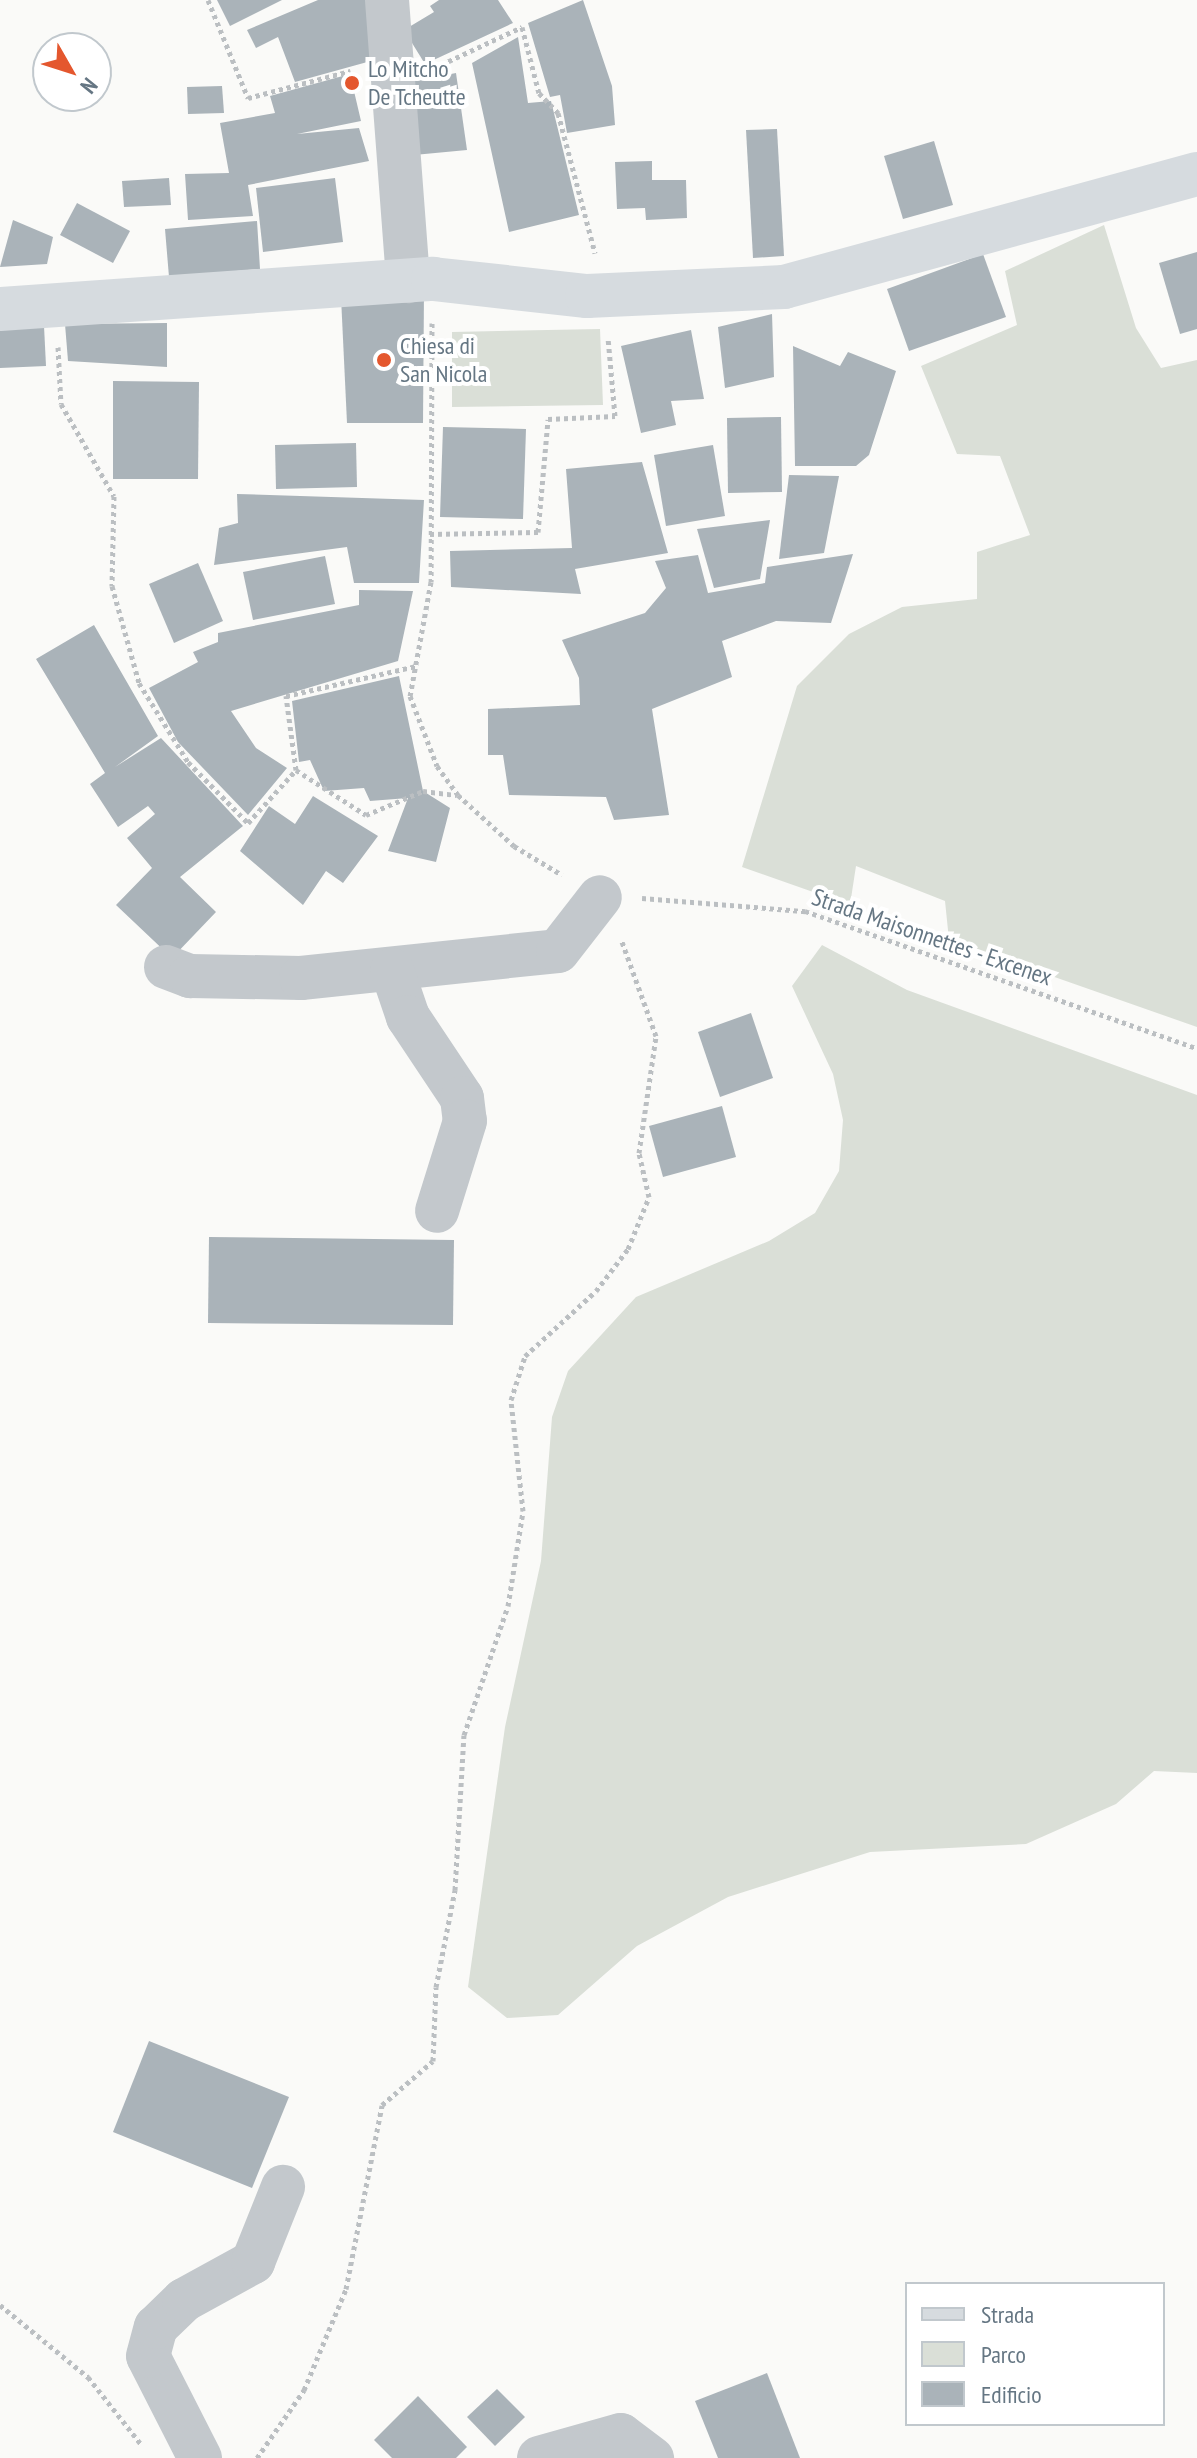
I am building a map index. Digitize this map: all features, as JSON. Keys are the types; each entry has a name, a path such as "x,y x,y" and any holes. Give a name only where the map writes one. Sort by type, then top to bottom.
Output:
{"main road":[{"path":"0,309 420,280 605,295 784,287 1197,174"}],"street":[{"path":"387,0 420,280"},
{"path":"166,967 190,976 301,978 558,951 600,897"},
{"path":"392,970 408,1017 462,1098 465,1121 437,1211"},
{"path":"200,2458 148,2356 156,2327 184,2300 253,2262 283,2187"},
{"path":"539,2458 621,2435 652,2458"}],"path":[{"path":"208,0 248,98 459,59 522,27 539,93 558,113 605,295 615,416 548,419 538,532 430,534"},
{"path":"257,2458 304,2390 346,2289 382,2105 433,2061 436,1987 455,1890 464,1735 508,1606 523,1511 511,1400 525,1356 604,1280 628,1249 649,1197 639,1153 656,1036 640,976 600,897 514,846 458,795 437,766 410,696 431,582 420,280"},
{"path":"56,306 61,404 114,496 112,586 139,683 161,728 248,823 296,770"},
{"path":"416,666 286,696 296,770 366,815 423,791 458,795"},
{"name":"Strada Maisonnettes - Excenex","path":"600,897 805,911 1197,1048"},
{"path":"0,2305 88,2377 147,2450"}],"green space":[{"path":"1104,225 1136,328 1161,368 1197,360 1197,1027 949,940 945,901 856,866 850,905 742,867 797,686 849,634 902,607 977,599 977,552 1030,535 1000,456 957,454 921,366 1017,325 1005,271"},
{"path":"600,329 603,405 452,407 452,332"},
{"path":"822,945 907,990 1197,1095 1197,1773 1154,1771 1116,1804 1026,1844 870,1852 728,1897 637,1946 558,2015 507,2018 468,1987 505,1727 541,1561 552,1417 568,1371 636,1297 769,1241 815,1213 839,1171 843,1120 833,1074 792,986"}],"building":[{"path":"217,0 282,0 230,26"},
{"path":"318,0 384,0 389,56 295,82 278,37 256,48 247,30"},
{"path":"439,0 498,0 513,23 425,64 404,30 434,12 430,6"},
{"path":"583,0 612,86 615,125 567,133 560,95 550,97 528,23"},
{"path":"518,37 528,103 551,101 579,215 509,232 472,63"},
{"path":"456,73 467,150 414,155 405,83"},
{"path":"350,74 361,121 297,134 359,128 369,161 248,185 253,216 188,220 185,174 229,173 220,123 275,113 270,96"},
{"path":"222,86 224,113 188,114 187,87"},
{"path":"777,129 784,256 753,258 746,130"},
{"path":"934,141 953,205 903,219 884,156"},
{"path":"652,161 652,180 686,180 687,218 646,220 645,208 617,209 615,162"},
{"path":"169,178 171,205 124,207 122,181"},
{"path":"335,178 343,242 263,252 256,188"},
{"path":"77,203 130,231 113,263 60,235"},
{"path":"13,220 53,237 47,264 0,267"},
{"path":"257,221 260,269 169,277 165,229"},
{"path":"1197,252 1197,329 1180,334 1159,263"},
{"path":"983,254 1006,317 909,351 887,289"},
{"name":"Chiesa di San Nicola","path":"424,290 423,423 347,423 341,297"},
{"path":"772,314 774,377 725,388 718,327"},
{"path":"167,323 167,367 68,361 65,324"},
{"path":"44,326 46,366 0,368 0,328"},
{"path":"691,330 704,399 671,401 676,425 641,433 621,346"},
{"path":"793,346 840,366 848,352 896,371 869,455 856,466 795,466"},
{"path":"113,381 199,382 198,479 113,479"},
{"path":"781,417 782,492 728,493 727,418"},
{"path":"443,427 526,429 523,519 440,517"},
{"path":"356,443 357,487 276,489 275,445"},
{"path":"713,445 725,516 666,526 654,455"},
{"path":"642,462 668,553 575,569 581,594 451,587 450,551 572,548 566,469"},
{"path":"789,475 839,476 824,553 779,559"},
{"path":"237,494 424,500 419,583 354,583 347,547 214,565 219,528 238,523"},
{"path":"770,520 760,579 714,588 697,529"},
{"path":"853,554 831,623 776,621 722,641 732,677 652,709 669,815 614,820 606,797 509,795 503,755 488,755 488,709 580,705 579,678 562,640 645,613 666,588 655,561 698,555 708,593 765,583 767,567"},
{"path":"325,556 335,604 253,620 243,572"},
{"path":"198,563 223,621 174,643 149,584"},
{"path":"359,590 413,591 398,661 231,711 256,748 287,768 248,815 178,742 149,688 198,662 193,652 218,642 218,633 359,605"},
{"path":"94,625 158,736 115,767 161,738 243,826 180,877 216,912 172,958 116,905 152,868 127,838 155,814 148,806 118,827 90,784 105,773 36,659"},
{"path":"399,676 423,791 450,808 436,862 388,851 408,798 370,801 364,788 324,791 310,760 299,762 292,701"},
{"path":"313,796 378,836 343,883 326,871 303,905 240,851 269,806 295,824"},
{"path":"751,1013 773,1078 720,1097 698,1032"},
{"path":"722,1106 736,1157 663,1177 649,1126"},
{"path":"209,1237 454,1240 453,1325 208,1323"},
{"path":"149,2041 289,2097 252,2188 113,2132"},
{"path":"767,2373 800,2458 718,2458 695,2401"},
{"path":"497,2389 525,2417 495,2446 467,2417"},
{"path":"418,2396 467,2447 456,2458 392,2458 374,2440"}],"place":[{"name":"Lo Mitcho De Tcheutte","path":"352,83"},
{"name":"Chiesa di San Nicola","path":"384,360"}]}
